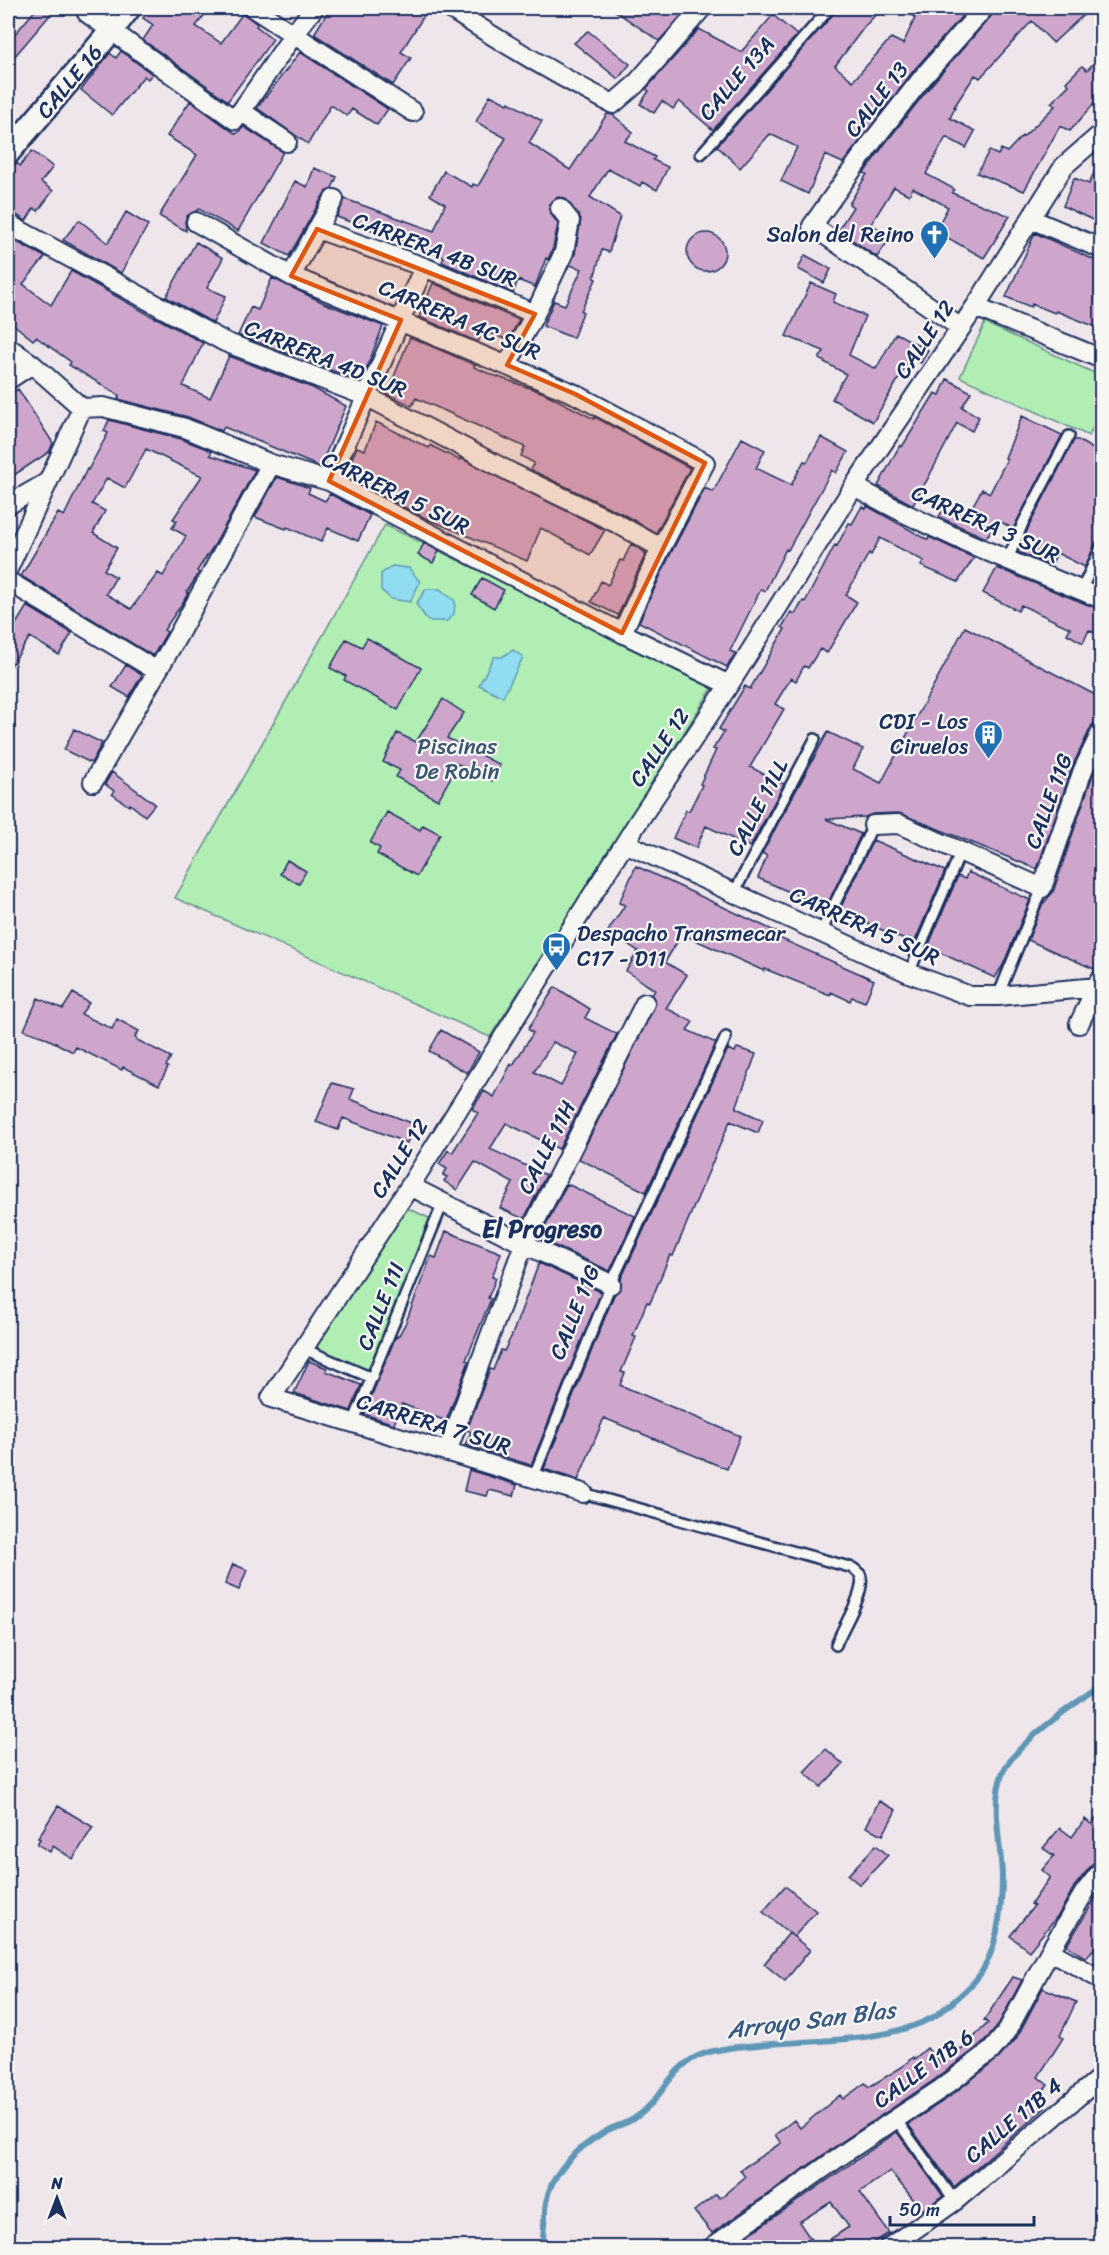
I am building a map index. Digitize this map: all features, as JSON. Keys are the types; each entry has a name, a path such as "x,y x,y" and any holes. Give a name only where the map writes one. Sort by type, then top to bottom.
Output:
{"street":[{"name":"CALLE 16","path":"8,153 129,8"},
{"path":"253,8 413,112"},
{"path":"238,115 294,34 315,8"},
{"path":"449,8 528,58 613,104 635,85 702,8"},
{"name":"CALLE 13","path":"961,328 812,226 875,138 923,77 984,8"},
{"path":"87,13 238,115 287,142"},
{"name":"CALLE 12","path":"271,1398 410,1186 625,843 729,685 854,486 975,307 1064,166 1098,139"},
{"path":"291,276 334,199"},
{"path":"507,365 535,314 564,252 565,214"},
{"path":"1031,219 1101,249"},
{"name":"CARRERA 4C SUR","path":"196,222 291,276 575,394 705,463 661,548"},
{"name":"CARRERA 4D SUR","path":"8,224 225,342 368,397 661,548"},
{"name":"CARRERA 4B SUR","path":"317,229 424,267 535,314"},
{"path":"328,481 368,397 424,267"},
{"path":"975,307 1101,359"},
{"path":"8,347 32,364 82,408 8,569"},
{"path":"8,380 32,364"},
{"name":"CARRERA 5 SUR","path":"82,408 103,407 185,428 271,464 328,481 622,633 729,685"},
{"path":"93,782 271,464"},
{"path":"8,505 46,483"},
{"name":"CARRERA 3 SUR","path":"854,486 891,507 1101,599"},
{"path":"622,633 661,548"},
{"path":"8,581 157,671"},
{"name":"CALLE 11G","path":"1042,888 1083,770 1101,730"},
{"path":"873,825 899,825 1042,888"},
{"name":"CARRERA 5 SUR","path":"625,843 909,973 970,996 998,996 1099,982"},
{"path":"1078,1024 1099,982"},
{"name":"CALLE 11H","path":"447,1452 524,1244 645,1003"},
{"path":"410,1186 524,1244 611,1284"},
{"name":"CARRERA 7 SUR","path":"271,1398 583,1493"},
{"name":"CALLE 11B 6","path":"711,2247 895,2118 941,2089 991,2051 1006,2033 1050,1951 1084,1893 1101,1870"},
{"path":"1050,1951 1101,1980"},
{"name":"CALLE 11B 4","path":"888,2247 955,2201 1101,2076"}],"lane":[{"name":"CALLE 13A","path":"701,154 830,8"},
{"path":"1008,559 1023,523 1069,436"},
{"path":"1081,591 1101,545"},
{"name":"CALLE 11LL","path":"734,893 815,739"},
{"path":"821,932 873,825"},
{"path":"909,973 961,851"},
{"path":"998,996 1042,888"},
{"name":"CALLE 11G","path":"533,1478 611,1284 726,1037"},
{"name":"CALLE 11I","path":"352,1423 443,1203"},
{"path":"304,1349 372,1378"},
{"path":"583,1493 853,1568 860,1574 859,1595 836,1645"},
{"path":"895,2118 955,2201"}],"highlighted area":[{"path":"317,229 535,314 507,365 575,394 705,463 622,633 329,481 401,320 291,276"}],"green space":[{"path":"985,323 1101,376 1101,409 1089,436 960,377"},
{"name":"Piscinas De Robin","path":"385,525 715,684 490,1037 175,898"},
{"path":"407,1208 429,1218 370,1374 313,1348"}],"water":[{"path":"392,566 409,568 420,582 410,602 391,599 381,590 381,574"},
{"path":"426,589 440,589 455,601 454,614 447,621 428,621 416,604"},
{"path":"513,650 523,657 503,697 479,685 494,657 502,657"}],"building":[{"path":"37,8 56,8 8,64 8,42"},
{"path":"151,8 210,8 196,26 221,43 243,13 273,39 228,101 143,40 153,25 143,18"},
{"path":"330,8 415,8 425,14 401,52 411,58 393,85 314,34"},
{"path":"611,8 688,8 659,41"},
{"path":"837,8 882,8 865,26 835,66 853,81 891,38 903,44 915,18 903,8 969,8 914,70 843,163 825,155 808,194 781,181 797,147 770,134 740,168 717,146"},
{"path":"995,8 1091,8 1053,43 1032,21 980,78 975,75 954,107 950,118 975,131 966,148 946,137 926,174 954,189 952,193 1010,216 984,258 935,231 948,207 913,188 909,195 894,187 871,224 891,237 877,257 838,230 853,207 849,204 867,174 864,173 884,145 932,84 992,15"},
{"path":"773,15 797,35 713,130 679,101 673,109 662,101 654,113 640,104 649,91 646,89 699,29 741,52"},
{"path":"588,31 630,64 618,79 574,43"},
{"path":"121,51 152,74 148,79 144,76 112,115 81,90 110,53 116,58"},
{"path":"300,52 388,109 377,125 352,109 347,116 331,105 308,144 257,108"},
{"path":"1101,56 1101,96 1070,131 1060,126 1024,191 977,173 989,151 998,155 1001,149 1007,152 1055,106 1051,103 1069,85 1066,82 1082,66 1087,70"},
{"path":"490,95 508,104 509,102 542,121 529,143 570,170 607,114 613,115 633,132 625,141 655,157 653,160 668,167 657,190 642,182 640,186 608,169 590,197 620,216 609,252 602,250 594,278 596,279 581,311 583,312 573,338 543,326 554,301 565,305 582,269 570,265 575,254 581,219 565,198 558,197 549,204 551,214 558,224 553,248 548,259 546,258 535,287 518,280 513,293 442,262 444,257 337,217 345,199 434,231 445,204 430,195 444,171 472,187 473,184 478,186 506,138 476,122"},
{"path":"190,101 236,134 244,127 283,152 238,231 199,209 187,216 186,231 159,216 197,155 167,136"},
{"path":"32,151 53,167 41,182 53,191 38,211 34,208 26,221 8,209 8,172 17,163 20,166"},
{"path":"1101,156 1101,224 1063,206 1074,178 1089,184"},
{"path":"314,168 337,177 332,188 324,194 289,256 264,243 295,181 307,187"},
{"path":"126,212 148,225 121,273 63,240 79,220 108,243"},
{"path":"706,233 719,239 725,252 719,265 706,271 693,265 687,252 693,239"},
{"path":"1035,233 1101,263 1101,287 1097,299 1101,300 1101,329 1056,311 1055,313 1032,304 1031,307 1006,297"},
{"path":"13,240 45,257 23,284 51,305 71,271 203,343 183,386 210,398 229,356 313,388 346,406 320,467 224,427 222,431 188,417 118,399 119,395 69,365 71,362 36,337 33,340 8,320 8,247"},
{"path":"196,242 223,258 207,288 226,296 213,323 166,297"},
{"path":"805,255 831,269 824,283 798,269"},
{"path":"272,278 324,303 383,326 366,370 362,369 357,381 295,355 238,335 251,307 258,310"},
{"path":"433,283 519,320 508,340 483,331 478,342 419,317"},
{"path":"811,283 836,294 833,302 865,316 849,355 876,369 896,333 928,350 921,363 911,358 873,422 832,399 846,374 819,359 824,351 786,336"},
{"path":"410,337 475,365 474,367 490,374 544,393 594,419 595,417 690,468 656,533 621,513 531,470 534,463 521,456 525,447 416,398 412,406 387,394"},
{"path":"947,379 971,392 962,407 979,417 972,431 957,423 913,505 878,486 900,445 902,447 935,393 940,395"},
{"path":"18,389 53,443 49,452 8,479 8,396"},
{"path":"1022,416 1062,435 1013,529 998,520 986,538 939,517 945,505 967,516 982,489 990,493 1007,459 1005,458"},
{"path":"109,420 181,439 212,451 210,455 255,470 215,544 197,571 199,573 183,602 164,630 167,632 153,656 21,576 58,513 64,516 108,433 104,431","holes":["146,449 202,476 173,519 177,521 172,528 186,536 163,576 158,573 131,609 106,594 116,577 104,570 117,548 93,533 105,511 92,504 107,478 125,488"]},
{"path":"376,422 429,448 430,445 459,460 460,458 605,530 590,555 541,528 527,561 425,518 344,476 357,447 365,450"},
{"path":"821,437 848,452 836,473 832,470 788,550 786,549 765,591 761,589 730,651 735,653 727,667 639,622 705,488 713,492 742,438 765,450 756,468 791,485"},
{"path":"1074,440 1078,440 1101,454 1101,538 1096,542 1085,567 1057,553 1051,566 1018,552"},
{"path":"277,477 310,488 308,493 325,501 330,494 370,515 358,541 328,528 321,542 287,527 286,529 255,517"},
{"path":"862,506 866,509 867,506 928,540 929,537 974,558 958,582 921,566 924,561 880,538 846,595 857,602 827,653 820,649 808,668 804,666 796,681 791,678 775,704 784,709 750,767 784,784 750,847 706,826 696,848 673,838 686,810 689,811 702,785 700,784 716,750 713,749 724,732 719,729 745,686 750,689 785,629 782,627 791,612 795,614 803,601 805,602 835,545 837,546 849,523 852,524"},
{"path":"424,543 439,551 433,563 418,555"},
{"path":"631,544 646,553 618,615 591,602 601,581 608,585"},
{"path":"997,568 1101,610 1101,636 1089,630 1083,643 1067,634 1070,628 1021,605 1018,611 983,593"},
{"path":"482,578 504,590 494,608 472,595"},
{"path":"27,606 72,633 59,655 30,637 8,670 8,637"},
{"name":"CDI - Los Ciruelos","path":"965,627 1101,698 1101,719 1092,725 1073,765 1037,869 899,813 826,819 861,834 827,905 822,903 821,906 758,878 767,856 762,853 828,732 863,749 853,769 881,783"},
{"path":"367,638 421,668 398,710 344,680 346,676 330,668 346,639 362,647"},
{"path":"126,665 142,675 129,697 112,687"},
{"path":"443,699 464,713 447,738 500,765 492,781 458,764 438,800 396,777 400,770 383,762 397,733 416,742"},
{"path":"74,729 102,743 91,763 64,750"},
{"path":"1101,757 1101,954 1094,969 1028,940 1042,905 1053,892 1093,774"},
{"path":"112,772 155,804 145,816 112,794 114,791 105,784"},
{"path":"387,812 420,830 423,825 440,834 417,876 377,854 380,848 370,843"},
{"path":"873,840 945,871 915,941 909,938 907,941 839,911"},
{"path":"287,860 306,871 299,884 280,874"},
{"path":"636,866 781,934 779,938 874,980 865,1002 852,997 850,1001 831,992 830,995 765,969 764,971 682,934 665,962 687,975 666,1008 693,1022 687,1030 716,1043 646,1192 579,1159 656,1003 652,995 655,990 626,971 638,951 608,931 625,905 619,903"},
{"path":"968,872 1030,900 1003,965 995,978 928,947 958,876 965,879"},
{"path":"555,987 590,1009 585,1018 617,1034 559,1149 506,1123 490,1149 546,1175 524,1219 500,1208 513,1183 475,1162 457,1190 444,1181 447,1177 443,1175 447,1169 439,1164 448,1150 452,1153 478,1113 472,1109 484,1091 494,1097 511,1064 513,1065 533,1033 528,1029","holes":["553,1042 578,1054 561,1086 534,1072"]},
{"path":"73,993 89,1003 81,1014 112,1029 117,1019 139,1031 135,1037 137,1040 171,1057 159,1085 76,1047 73,1052 44,1037 24,1030 38,998 63,1009"},
{"path":"441,1030 479,1052 467,1073 429,1051"},
{"path":"737,1048 756,1054 736,1108 763,1120 758,1133 730,1121 673,1256 670,1255 650,1303 647,1302 633,1336 636,1337 621,1372 625,1373 620,1385 740,1436 727,1469 604,1418 578,1480 544,1469 614,1295 621,1288 621,1279 728,1049 735,1052"},
{"path":"332,1083 354,1089 350,1099 414,1124 407,1143 343,1118 338,1130 316,1122"},
{"path":"567,1184 635,1216 610,1271 542,1240 547,1230 544,1229"},
{"path":"446,1231 501,1253 492,1277 496,1278 488,1298 491,1299 466,1360 469,1361 446,1421 402,1404 394,1424 364,1414 396,1336 398,1337 406,1322 431,1256 436,1258"},
{"path":"539,1263 601,1292 531,1465 465,1445 471,1432 467,1430 490,1369 493,1370 501,1350 504,1351 512,1335"},
{"path":"309,1361 327,1368 326,1371 361,1385 351,1411 294,1393"},
{"path":"469,1470 517,1485 514,1496 489,1490 487,1496 464,1491"},
{"path":"233,1564 247,1570 239,1590 225,1584"},
{"path":"826,1749 843,1764 821,1787 804,1772"},
{"path":"879,1801 896,1810 883,1835 866,1827"},
{"path":"58,1806 93,1827 73,1859 53,1846 50,1852 37,1844 40,1839 38,1838"},
{"path":"1101,1812 1101,1859 1093,1863 1074,1887 1059,1914 1029,1951 1010,1936 1034,1906 1031,1904 1050,1877 1042,1870 1054,1856 1043,1848 1060,1828 1072,1837 1085,1819 1091,1824"},
{"path":"876,1845 888,1855 860,1885 848,1875"},
{"path":"785,1886 816,1911 794,1937 763,1912"},
{"path":"1101,1889 1101,1940 1086,1958 1067,1945"},
{"path":"789,1933 810,1950 785,1981 764,1964"},
{"path":"1013,1977 1022,1980 997,2027 983,2043 934,2080 712,2233 694,2211 716,2194 720,2198 745,2177 740,2170 781,2143 775,2135 794,2120 800,2128 840,2095 843,2099 865,2083 869,2087 902,2067 913,2057 914,2059 927,2048 940,2063 957,2047 961,2050 988,2023 984,2020"},
{"path":"1043,1988 1076,2002 1060,2036 1063,2038 1038,2077 1048,2085 1036,2100 1045,2108 954,2187 908,2124 948,2098 999,2058 1016,2039"},
{"path":"897,2132 943,2196 922,2210 890,2171 860,2192 889,2233 867,2247 818,2247 849,2227 831,2202 799,2222 816,2247 731,2247"}],"waterway":[{"name":"Arroyo San Blas","path":"542,2248 549,2190 568,2160 596,2137 632,2120 645,2111 674,2075 691,2059 729,2048 849,2039 895,2031 935,2016 968,1988 987,1962 998,1926 1002,1876 997,1797 1003,1772 1033,1736 1102,1685"}],"place":[{"name":"Salon del Reino","path":"935,260"},
{"name":"CDI - Los Ciruelos","path":"989,760"},
{"name":"Despacho Transmecar C17 - D11","path":"556,972"}],"district":[{"name":"El Progreso","path":"542,1229"}]}
